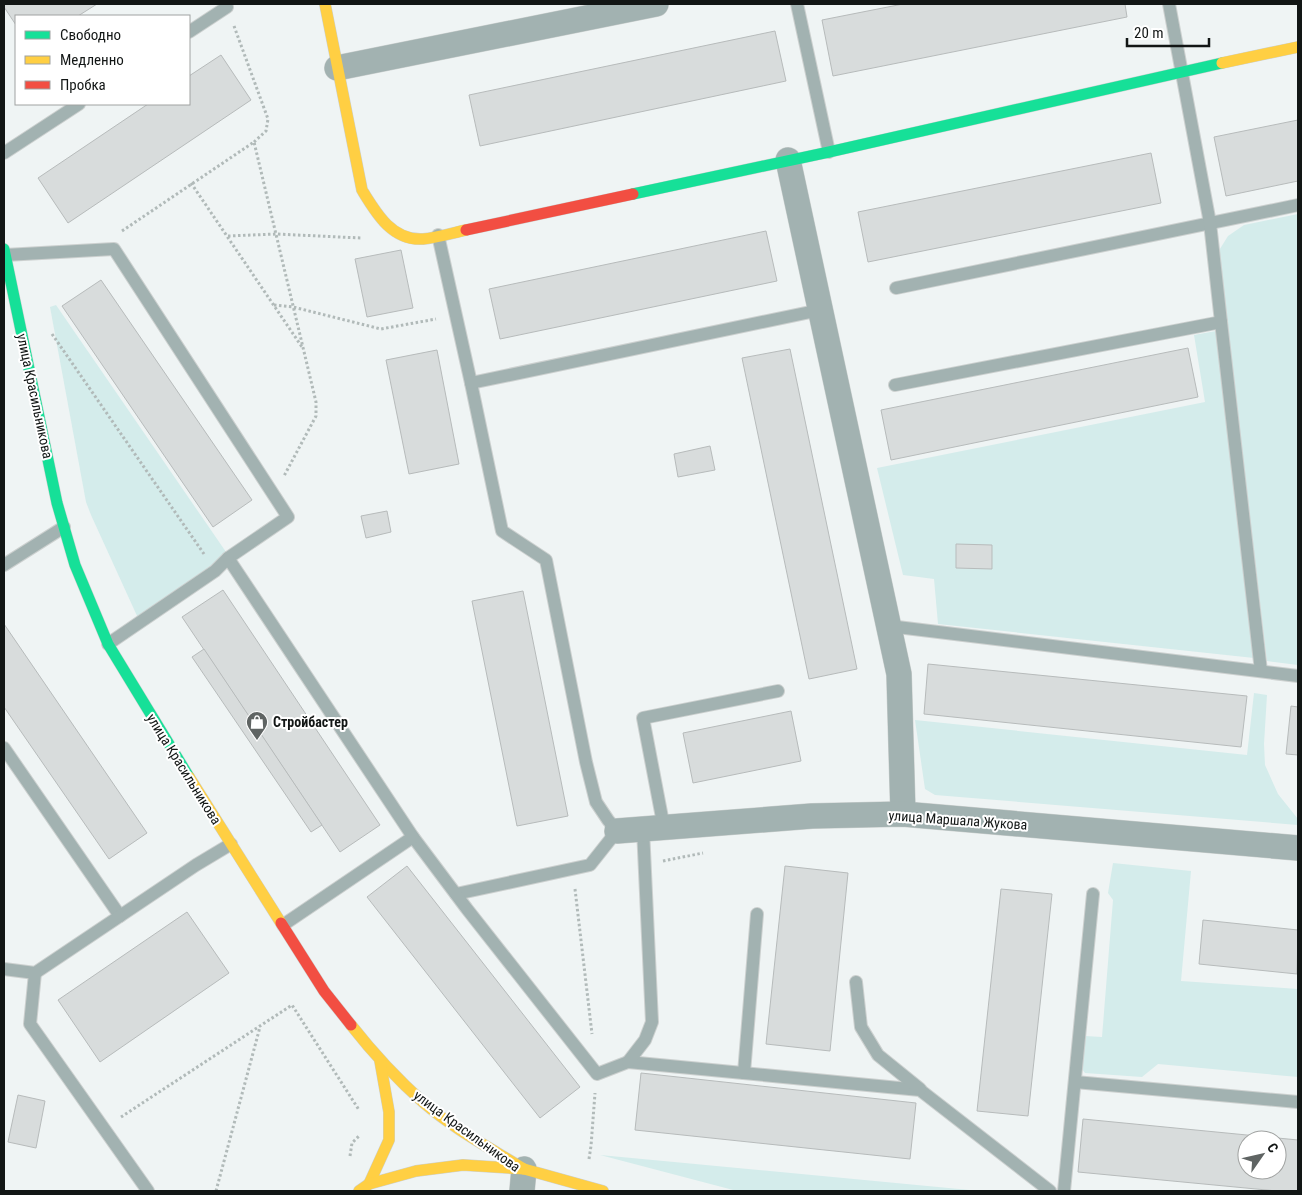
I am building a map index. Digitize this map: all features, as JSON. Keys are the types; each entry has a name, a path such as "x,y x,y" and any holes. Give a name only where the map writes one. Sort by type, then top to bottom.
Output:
{"main road":[{"path":"325,4 362,190 377,215 397,234 422,239 829,152 1182,71 1298,47"},
{"name":"улица Красильникова","path":"5,252 57,503 75,565 108,644 324,991 380,1061 425,1104 523,1180"},
{"path":"364,1188 389,1140 388,1112 380,1061"},
{"path":"364,1188 416,1171 463,1165 523,1180 583,1186 603,1191"}],"street":[{"path":"337,68 656,4"},
{"path":"788,160 899,674 903,814"},
{"name":"улица Маршала Жукова","path":"617,830 812,816 903,814 1298,848"}],"lane":[{"path":"797,4 829,152"},
{"path":"1169,4 1210,223 1261,671"},
{"path":"190,31 227,7"},
{"path":"4,153 77,105"},
{"path":"896,288 1298,205"},
{"path":"438,235 502,531 546,560 586,762 596,802 617,830 590,865 456,894"},
{"path":"5,252 114,249 288,517 228,558 215,571 108,644"},
{"path":"471,383 820,310"},
{"path":"895,386 1221,322"},
{"path":"5,560 64,527"},
{"path":"228,558 413,836 597,1074 628,1062 920,1090"},
{"path":"888,626 1298,676"},
{"path":"628,1062 645,1040 652,1022 645,864 653,828 643,718 778,691"},
{"path":"4,748 120,916"},
{"path":"283,925 413,836"},
{"path":"4,969 35,974 196,865 231,844"},
{"path":"1064,1191 1093,894"},
{"path":"744,1073 757,914"},
{"path":"35,974 30,1024 148,1191"},
{"path":"856,982 861,1027 878,1055 1050,1191"},
{"path":"1075,1082 1298,1102"}],"path":[{"path":"114,249 117,235 126,226 254,142 266,131 268,119 227,7"},
{"path":"254,142 316,402 316,416 274,495"},
{"path":"192,184 304,350"},
{"path":"227,236 276,234 359,238 397,234"},
{"path":"273,305 294,307 362,326 381,329 456,315"},
{"path":"52,334 215,571"},
{"path":"645,864 704,853"},
{"path":"573,869 597,1074 591,1146 583,1186"},
{"path":"104,1129 292,1005 361,1114"},
{"path":"216,1191 260,1026"},
{"path":"363,1130 352,1144 349,1153 351,1162 364,1188"}],"shaded area":[{"path":"1298,214 1298,665 1267,661 1218,252 1228,236 1244,225"},
{"path":"56,305 226,552 210,569 138,618 86,502 50,307"},
{"path":"1216,331 1254,658 938,624 934,579 903,575 877,468 1205,402 1194,335"},
{"path":"1254,693 1267,695 1264,744 1265,765 1278,794 1298,819 1298,825 935,795 925,789 915,720 1247,755"},
{"path":"1113,863 1191,871 1181,981 1298,989 1298,1077 1158,1064 1142,1077 1085,1073 1082,1069 1085,1036 1102,1037 1113,900 1108,893"},
{"path":"600,1155 980,1191 737,1191"}],"building":[{"path":"4,4 97,4 80,15 15,15 15,24"},
{"path":"903,4 1125,4 1127,17 833,76 822,20"},
{"path":"775,31 786,81 480,146 469,95"},
{"path":"221,55 251,100 68,223 38,178 147,105 190,105 190,75"},
{"path":"1298,120 1298,181 1226,196 1214,137"},
{"path":"1151,153 1161,203 868,262 858,212"},
{"path":"766,231 777,281 500,339 489,289"},
{"path":"401,250 413,308 367,317 355,259"},
{"path":"101,280 252,500 213,527 62,306"},
{"path":"1188,348 1198,397 891,460 881,410"},
{"path":"790,349 857,669 809,679 742,358"},
{"path":"437,350 459,464 409,474 386,360"},
{"path":"710,446 715,470 678,477 674,454"},
{"path":"387,511 391,532 366,538 361,516"},
{"path":"956,544 992,545 992,569 956,568"},
{"path":"223,590 380,825 340,852 182,617"},
{"path":"523,591 568,816 517,826 472,601"},
{"path":"4,624 147,833 109,859 4,707"},
{"name":"Стройбастер","path":"204,649 322,825 311,832 192,657"},
{"path":"928,664 1247,696 1241,747 924,714"},
{"path":"1291,706 1298,707 1298,755 1286,754"},
{"path":"791,711 801,761 693,783 683,733"},
{"path":"407,866 580,1087 540,1118 367,897"},
{"path":"785,866 848,873 830,1051 766,1044"},
{"path":"1001,889 1052,894 1028,1116 977,1111"},
{"path":"187,912 229,973 100,1062 58,1000"},
{"path":"1203,920 1298,930 1297,974 1199,964"},
{"path":"641,1073 916,1103 910,1159 635,1130"},
{"path":"18,1095 45,1101 36,1148 8,1142"},
{"path":"1083,1119 1237,1134 1237,1180 1287,1180 1287,1139 1298,1140 1298,1191 1277,1191 1078,1172"}],"traffic: fast":[{"path":"633,194 829,152 1222,63"},
{"path":"4,249 57,503 75,565 108,644 189,777"}],"traffic: slow":[{"path":"325,4 362,190 367,199 386,224 402,235 423,239 466,230"},
{"path":"1222,63 1298,47"},
{"path":"189,777 281,923"},
{"path":"351,1025 386,1066 424,1103 460,1130 524,1169"},
{"path":"369,1184 389,1140 389,1112 380,1061"},
{"path":"359,1191 369,1184 416,1171 463,1165 524,1169 603,1191"}],"traffic: jam":[{"path":"466,230 633,194"},
{"path":"281,923 324,991 351,1025"}],"place":[{"name":"Стройбастер","path":"257,741"}]}
